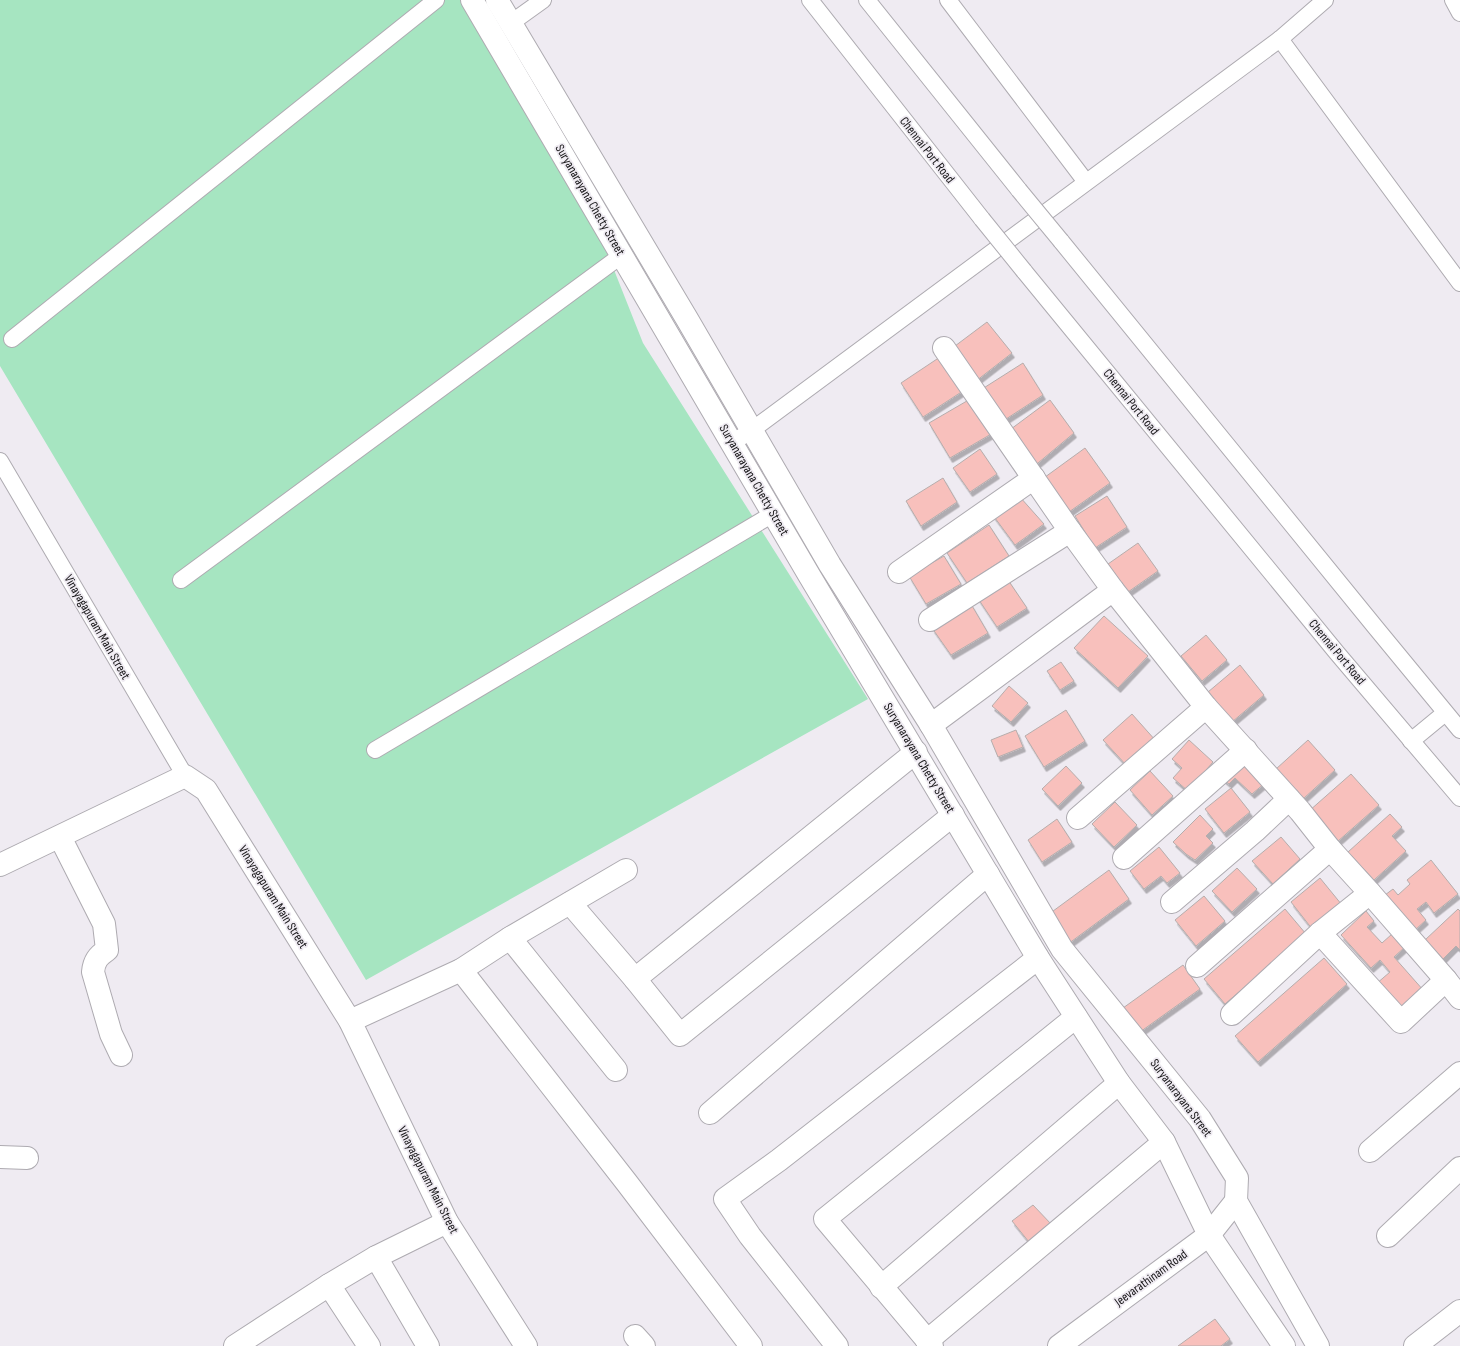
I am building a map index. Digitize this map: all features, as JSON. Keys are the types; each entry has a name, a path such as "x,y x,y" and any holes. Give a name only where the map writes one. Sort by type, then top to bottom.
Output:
{"street":[{"name":"Suryanarayana Chetty Street","path":"472,0 732,443 1038,958"},
{"name":"Suryanarayana Chetty Street","path":"497,0 687,319 830,565 931,725 1062,949"},
{"path":"944,348 1070,531 1113,590 1206,707 1289,799 1330,849 1446,980 1460,998"},
{"path":"899,572 1034,478"},
{"path":"930,620 1070,531"},
{"path":"931,725 1113,590"},
{"path":"1078,818 1206,707"},
{"path":"1124,858 1246,750"},
{"path":"635,979 916,752"},
{"path":"0,865 185,776"},
{"name":"Vinayagapuram Main Street","path":"185,776 206,790 350,1021 447,1222 526,1346"},
{"path":"1172,902 1289,799"},
{"path":"570,903 635,979 680,1035 953,815"},
{"path":"60,837 104,924 107,950 96,959 93,964 93,972 111,1034 121,1055"},
{"path":"1197,966 1330,849"},
{"path":"350,1021 461,970 510,938 626,870"},
{"path":"710,1113 988,874"},
{"path":"1232,1014 1320,933 1370,893"},
{"path":"1320,933 1401,1022 1446,980"},
{"path":"510,938 616,1070"},
{"name":"Suryanarayana Street","path":"1062,949 1200,1119 1237,1178 1236,1201"},
{"path":"837,1346 750,1236 725,1199 779,1160 1038,958 1119,1083 1164,1142 1209,1235 1278,1344"},
{"path":"461,970 627,1183 751,1346"},
{"path":"1076,1017 825,1219 929,1343 1164,1142"},
{"path":"1370,1151 1460,1073"},
{"path":"882,1287 1119,1083"},
{"path":"0,1157 27,1158"},
{"path":"1388,1236 1460,1168"},
{"path":"1236,1201 1318,1346"},
{"name":"Jeevarathinam Road","path":"1059,1346 1209,1235 1236,1201"},
{"path":"235,1346 263,1338 329,1285 376,1257 447,1222"},
{"path":"376,1257 428,1346"},
{"path":"329,1285 369,1346"},
{"path":"1414,1346 1460,1311"}],"lane":[{"path":"12,339 436,0"},
{"path":"510,23 543,0"},
{"name":"Chennai Port Road","path":"810,0 1024,271 1337,653 1460,798"},
{"path":"867,0 1019,190 1460,730"},
{"path":"948,0 1086,182"},
{"path":"732,443 752,430 1280,39 1325,0"},
{"path":"1453,0 1460,13"},
{"path":"1280,39 1460,283"},
{"path":"181,580 622,255"},
{"name":"Vinayagapuram Main Street","path":"0,461 185,776"},
{"path":"375,750 774,514"},
{"path":"1411,741 1446,712"}],"green space":[{"path":"0,0 461,0 595,222 643,343 868,699 366,980 0,366"}],"building":[{"path":"987,322 1012,353 976,381 951,349"},
{"path":"943,355 966,389 923,417 901,383"},
{"path":"1023,363 1043,395 1003,421 979,391"},
{"path":"972,398 993,433 950,458 929,423"},
{"path":"1050,400 1074,433 1032,468 1007,432"},
{"path":"1085,448 1110,483 1069,512 1041,480"},
{"path":"980,449 997,474 970,492 953,468"},
{"path":"943,478 957,502 921,526 906,501"},
{"path":"1107,496 1127,527 1095,548 1075,516"},
{"path":"1020,497 1044,524 1015,545 992,514"},
{"path":"989,525 1009,556 967,583 947,553"},
{"path":"1138,543 1158,571 1128,592 1108,564"},
{"path":"944,556 961,584 926,604 909,576"},
{"path":"1006,577 1027,608 997,627 977,597"},
{"path":"971,604 988,633 951,655 932,628"},
{"path":"1104,616 1148,656 1118,688 1074,648"},
{"path":"1206,635 1227,660 1202,681 1181,656"},
{"path":"1061,662 1074,681 1060,690 1047,671"},
{"path":"1240,665 1264,695 1232,722 1208,692"},
{"path":"1009,686 1028,703 1011,722 992,706"},
{"path":"1066,710 1085,741 1044,767 1025,736"},
{"path":"1132,714 1156,741 1128,767 1103,740"},
{"path":"1016,730 1023,747 998,757 991,740"},
{"path":"1189,740 1213,762 1188,791 1173,778 1182,768 1172,759"},
{"path":"1308,740 1335,770 1303,799 1276,769"},
{"path":"1245,762 1265,783 1252,794 1235,778 1229,784 1222,778"},
{"path":"1066,766 1082,783 1058,806 1042,789"},
{"path":"1150,771 1173,796 1152,815 1130,790"},
{"path":"1351,774 1379,805 1337,842 1309,811"},
{"path":"1231,788 1250,812 1224,833 1205,809"},
{"path":"1115,802 1137,825 1114,847 1092,824"},
{"path":"1390,814 1402,827 1392,836 1406,851 1374,880 1348,852"},
{"path":"1200,815 1213,829 1206,836 1213,843 1195,860 1173,842"},
{"path":"1057,819 1072,842 1042,862 1028,840"},
{"path":"1281,837 1300,859 1273,884 1252,861"},
{"path":"1159,847 1180,873 1167,883 1161,876 1144,889 1130,871"},
{"path":"1431,860 1458,894 1434,913 1426,902 1417,909 1426,920 1414,931 1385,895 1393,889 1398,895 1410,884 1407,880"},
{"path":"1237,868 1257,889 1232,912 1212,891"},
{"path":"1109,870 1129,899 1068,944 1049,914"},
{"path":"1320,878 1342,905 1313,930 1291,902"},
{"path":"1204,896 1225,921 1196,946 1175,920"},
{"path":"1285,909 1306,934 1225,1004 1204,979"},
{"path":"1458,909 1460,911 1460,950 1456,946 1443,959 1425,940"},
{"path":"1366,911 1374,921 1367,927 1382,943 1392,934 1405,947 1394,957 1424,991 1401,1012 1376,984 1390,972 1380,960 1371,968 1341,935"},
{"path":"1324,958 1347,984 1258,1062 1235,1036"},
{"path":"1183,965 1200,989 1140,1032 1123,1008"},
{"path":"1033,1205 1052,1225 1029,1242 1012,1221"},
{"path":"1215,1319 1230,1339 1221,1346 1178,1346"}]}
